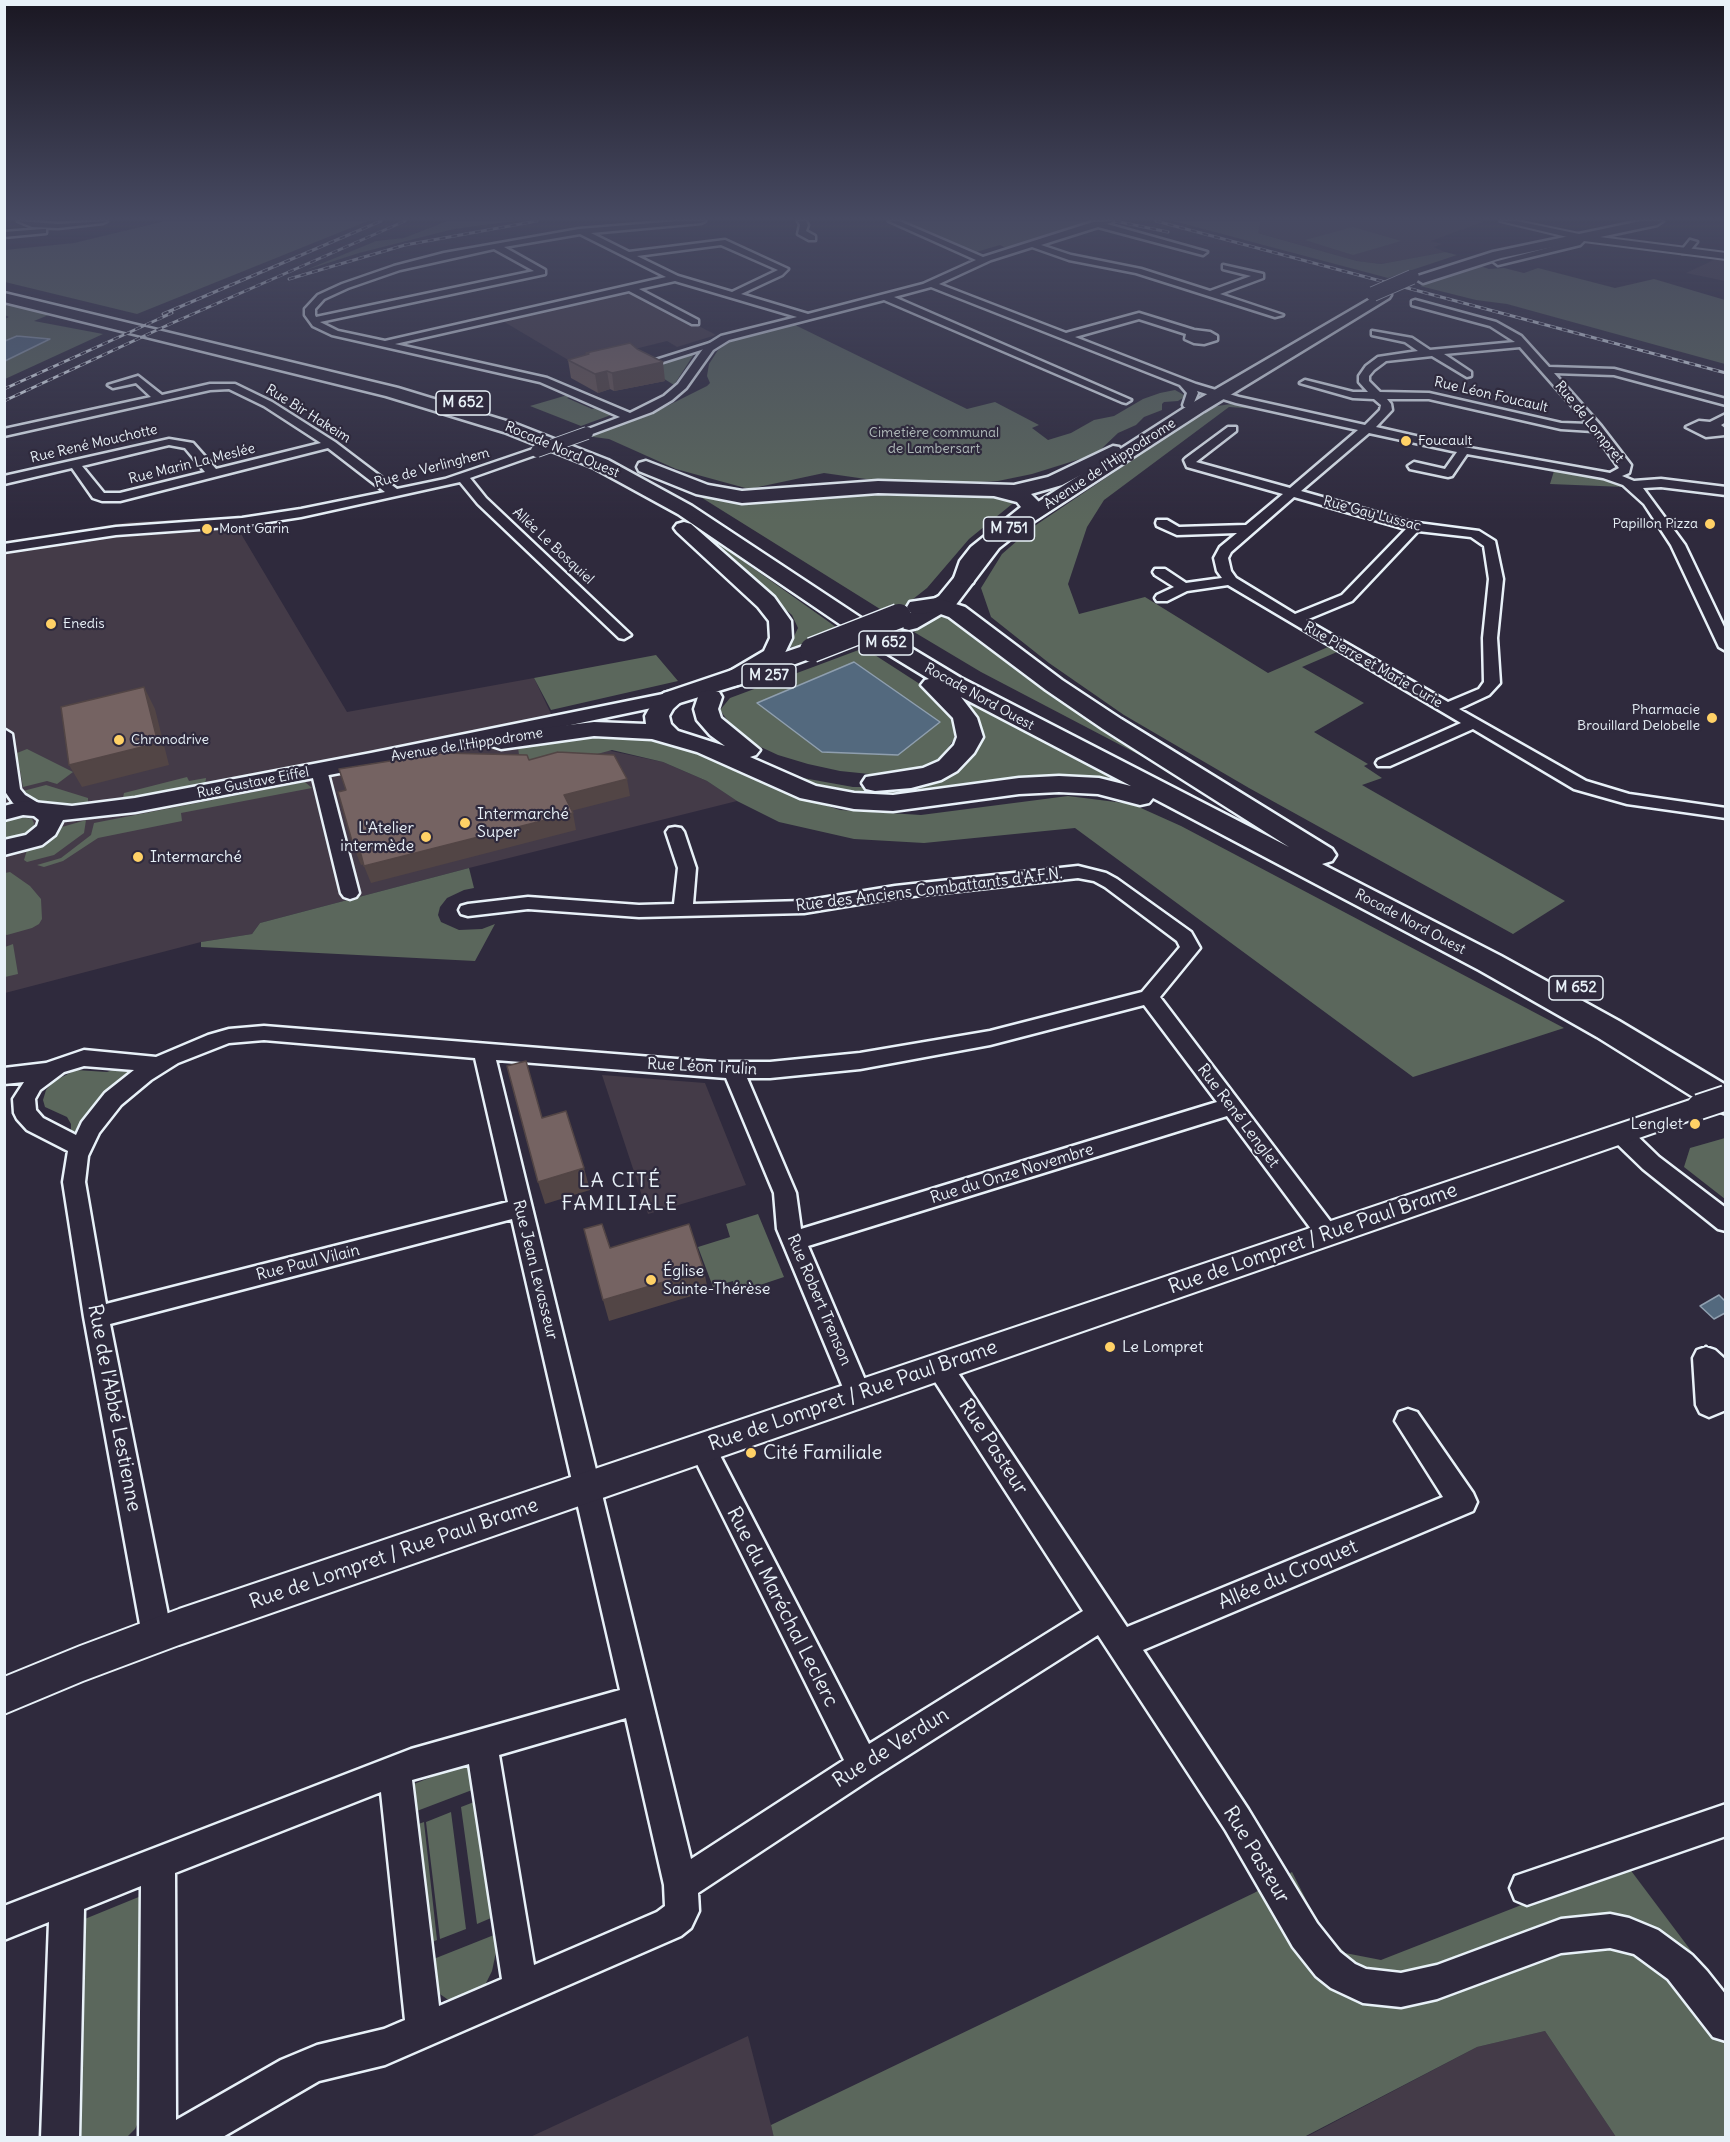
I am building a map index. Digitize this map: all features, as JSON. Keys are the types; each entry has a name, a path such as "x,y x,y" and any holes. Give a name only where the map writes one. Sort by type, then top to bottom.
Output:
{"main road":[{"name":"Rocade Nord Ouest","path":"102,321 392,392 604,459 694,516 855,624 997,708 1371,901 1572,1008 1725,1100"},
{"name":"Rocade Nord Ouest","path":"131,321 432,394 519,421 604,459 714,513 867,614 969,675 1558,978 1725,1075"},
{"name":"Avenue de l'Hippodrome","path":"371,760 667,715 909,615 939,590 984,536 1030,504 1113,451 1334,321"},
{"name":"Avenue de l'Hippodrome","path":"953,592 992,544 1005,532 1213,394 1334,321"},
{"path":"604,459 732,496 774,496 878,487 1022,490 1048,484 1113,451"},
{"path":"604,459 766,602 777,615 782,633 777,649 764,662 733,679"},
{"path":"997,491 1019,496 1030,504 1029,512 1003,529 970,561 953,592 952,609 1054,685 1112,724 1329,859"},
{"path":"909,615 953,592"},
{"path":"710,697 707,715 718,730 748,750 795,769 847,780 886,783 921,777 948,766 962,754 970,737 968,725 961,711 946,696 855,624"},
{"name":"Avenue de l'Hippodrome","path":"667,715 733,679 820,653"},
{"path":"501,741 594,729 634,730 667,715 717,751 808,792 854,801 893,803 925,801 1047,784 1086,785 1114,789 1170,808 1371,901"},
{"name":"Avenue de l'Hippodrome","path":"371,760 501,741"},
{"name":"Rue Gustave Eiffel","path":"41,818 69,822 135,805 371,760"},
{"path":"4,813 41,818 23,844 4,849"}],"street":[{"path":"314,321 335,333 550,382 631,417"},
{"path":"382,344 484,321"},
{"name":"Rue de Verlinghem","path":"4,548 116,531 272,518 396,494 463,478 656,406 676,392 712,345 736,334 789,321"},
{"path":"942,321 1126,400"},
{"path":"1028,321 1213,394 1221,402 1246,403"},
{"path":"1067,336 1121,321"},
{"path":"1155,321 1193,333"},
{"name":"Rue de Lompret","path":"1480,321 1498,326 1511,333 1597,428 1626,468 1613,477"},
{"path":"1375,333 1408,340 1467,374"},
{"path":"1162,598 1185,587 1231,581 1222,566 1221,558 1225,550 1367,429 1386,410 1386,404 1364,382 1364,376 1370,368 1386,358 1522,344"},
{"path":"644,365 712,345"},
{"path":"1134,362 1213,394 1246,403 1464,450 1613,477 1632,484 1661,483 1725,491"},
{"path":"1545,370 1614,372 1725,402"},
{"path":"113,385 138,379 159,398"},
{"path":"1184,383 1193,393 1241,392 1269,404 1333,421"},
{"name":"Rue Léon Foucault","path":"1305,383 1348,394 1429,396 1561,426 1597,428"},
{"name":"Rue Bir Hakeim","path":"4,433 213,386 231,386 279,411 331,444 396,494"},
{"path":"1720,445 1711,430 1725,417"},
{"name":"Rue Gay Lussac","path":"1232,429 1190,460 1191,464 1415,527 1478,535 1490,544 1495,563 1496,589 1490,638 1492,683 1484,692 1448,708"},
{"name":"Rue René Mouchotte","path":"4,480 158,444 177,442 189,445 213,474"},
{"name":"Rue Marin La Meslée","path":"75,464 97,495 110,498 331,444"},
{"path":"1448,473 1464,450"},
{"path":"1414,466 1448,473"},
{"path":"1448,473 1454,485"},
{"name":"Allée Le Bosquiel","path":"463,478 482,501 624,635"},
{"path":"1632,484 1649,502 1678,545 1725,646"},
{"path":"1162,523 1177,531"},
{"path":"1294,620 1347,598 1415,527"},
{"path":"1160,540 1177,531 1250,529"},
{"path":"1160,572 1185,587"},
{"name":"Rue Pierre et Marie Curie","path":"1231,581 1294,620 1590,789 1626,799 1725,813"},
{"path":"1384,763 1474,723"},
{"path":"4,734 9,780 4,802"},
{"path":"320,770 350,893"},
{"path":"9,780 19,799 41,818"},
{"path":"675,832 687,868 682,911"},
{"name":"Rue des Anciens Combattants d'A.F.N.","path":"468,910 528,903 609,910 682,911 817,906 895,892 1086,873 1111,883 1181,934 1188,943 1189,950 1149,997"},
{"name":"Rue Léon Trulin","path":"80,1147 90,1128 113,1100 134,1081 183,1052 229,1036 278,1033 484,1052 733,1070 806,1067 939,1048 990,1038 1149,997"},
{"name":"Rue René Lenglet","path":"1149,997 1328,1234"},
{"name":"Rue Jean Levasseur","path":"179,2138 214,2121 294,2073 316,2063 385,2047 674,1920 679,1916 683,1904 681,1885 589,1487 484,1052"},
{"path":"4,1076 48,1071 84,1058 158,1065"},
{"name":"Rue Robert Trenson","path":"733,1070 785,1193 785,1213 794,1241 858,1394"},
{"path":"48,1071 27,1092 24,1099 25,1113 35,1124 80,1147"},
{"path":"1725,1100 1629,1131 1651,1163 1725,1222"},
{"name":"Rue du Onze Novembre","path":"794,1241 1231,1106"},
{"name":"Rue de Lompret / Rue Paul Brame","path":"4,1696 157,1635 1629,1131"},
{"name":"Rue de l'Abbé Lestienne","path":"80,1147 74,1168 74,1182 96,1317 157,1635"},
{"name":"Rue Paul Vilain","path":"96,1317 520,1208"},
{"path":"1725,1378 1706,1359 1709,1406 1725,1396"},
{"name":"Rue Pasteur","path":"939,1366 1237,1820 1305,1935 1328,1964 1343,1976 1363,1986 1383,1990 1420,1988 1561,1936 1610,1931 1646,1942 1680,1967 1695,1983 1725,2024"},
{"name":"Allée du Croquet","path":"1122,1644 1463,1502 1408,1422"},
{"name":"Rue du Maréchal Leclerc","path":"702,1447 863,1766"},
{"name":"Rue de Verdun","path":"681,1885 863,1766 1103,1615"},
{"path":"4,1923 395,1771 481,1743 637,1700"},
{"path":"481,1743 521,1988"},
{"path":"395,1771 424,2030"},
{"path":"1527,1888 1725,1820"},
{"path":"158,2138 159,1864"},
{"path":"60,2138 67,1899"}],"shaded area":[{"path":"503,321 689,321 716,335 677,347 667,341 575,364"},
{"path":"231,517 347,712 534,678 564,741 663,762 707,781 737,801 260,923 252,934 201,942 5,993 5,541 130,522"},
{"path":"602,1075 705,1083 746,1185 648,1214"},
{"path":"1545,2031 1616,2137 1304,2138 1477,2047"},
{"path":"748,2036 774,2137 528,2138"}],"green space":[{"path":"5,321 34,321 103,334 5,379 4,361 49,340 17,336 5,341"},
{"path":"1569,321 1725,321 1725,364"},
{"name":"Cimetière communal de Lambersart","path":"791,323 967,409 995,402 1039,425 1032,428 1048,440 1071,433 1094,420 1114,416 1143,399 1160,393 1175,390 1186,396 1178,401 1164,402 1162,410 1144,417 1136,425 1118,433 1096,454 1032,474 998,481 939,484 873,480 824,473 749,489 676,469 609,439 586,436 649,415 707,386 710,383 707,376 709,364 718,350 732,340"},
{"path":"696,351 674,385 645,367"},
{"path":"571,394 573,396 567,398 592,409 599,407 611,415 581,426 530,406"},
{"path":"1231,404 1259,409 1229,407 1104,500 1087,527 1068,584 1079,614 1145,597 1268,673 1328,647 1337,652 1302,667 1364,703 1314,732 1368,764 1364,766 1382,778 1362,785 1565,901 1513,934 1249,788 1124,715 1049,663 991,617 981,588 1002,554 1033,527 1211,407"},
{"path":"1554,471 1602,478 1625,487 1550,484"},
{"path":"683,486 702,493 848,491 1009,496 1017,500 969,539 927,588 903,607 888,614"},
{"path":"667,507 843,632 808,646 789,647 798,628 792,615"},
{"path":"948,612 1040,686 1193,783 981,672 914,632"},
{"path":"864,648 926,688 955,719 954,739 942,757 925,769 879,775 840,771 778,755 750,742 730,724 720,710 730,698","holes":["854,662 939,722 757,703"]},
{"path":"656,655 678,681 551,710 534,678"},
{"path":"961,699 1127,786 881,799 835,792 796,780 742,753 803,778 853,787 903,787 975,748 980,723"},
{"path":"595,735 664,740 689,748 781,791 840,810 921,815 1068,796 1132,804 1181,826 1564,1028 1413,1077 1075,828 924,843 854,839 779,822 737,801 707,781 663,762 612,750 531,772 520,763 518,747"},
{"path":"27,749 73,772 57,784 47,781 23,787 17,753"},
{"path":"187,777 189,781 206,778 205,786 122,802 124,793"},
{"path":"305,782 312,788 181,813 182,821 98,838 63,861 44,867 37,865 61,858 91,835 94,823"},
{"path":"46,785 88,798 88,808 49,805 26,796 23,791"},
{"path":"22,817 32,819 33,828 20,837 5,839 5,822"},
{"path":"86,820 84,833 54,855 27,862 24,860 27,850 62,827"},
{"path":"469,868 474,888 447,898 440,907 438,915 441,922 459,930 482,929 495,924 475,961 201,947 201,942 252,934 260,923"},
{"path":"10,872 30,886 41,899 42,919 32,928 7,935 4,934 5,873"},
{"path":"13,944 18,974 5,977 5,947"},
{"path":"118,1068 134,1069 135,1072 82,1129 71,1132 71,1124 67,1117 45,1107 43,1100 46,1090 54,1081 76,1070 107,1072"},
{"path":"1726,1138 1725,1199 1684,1167 1690,1148"},
{"path":"758,1214 784,1277 736,1293 733,1281 713,1287 698,1247 730,1237 726,1224"},
{"path":"468,1763 472,1790 409,1814 406,1787"},
{"path":"474,1802 491,1918 477,1924 461,1807"},
{"path":"451,1812 466,1929 440,1939 426,1822"},
{"path":"424,1822 437,1940 423,1946 410,1827"},
{"path":"1626,1864 1725,1996 1725,2137 1616,2137 1545,2031 1477,2047 1304,2137 774,2138 771,2125 1254,1893 1292,1872 1319,1925 1345,1953 1381,1960"},
{"path":"146,1894 144,2110 135,2129 127,2137 68,2137 75,1923"},
{"path":"494,1935 496,1952 492,1971 485,1985 462,1999 447,1999 437,1992 426,1962"}],"water":[{"path":"17,336 50,339 5,361 5,341"},
{"path":"854,662 940,722 898,755 822,752 757,703"},
{"path":"1719,1295 1725,1301 1725,1313 1714,1319 1700,1306"}],"building":[{"path":"630,343 663,362 612,373 607,371 595,374 568,360 589,354 586,353"},
{"path":"144,687 158,743 69,765 61,707"},
{"name":"Intermarché Super","path":"558,752 614,755 627,779 564,795 573,813 364,866 359,847 354,848 338,792 346,790 339,769 441,753 527,755 529,760"},
{"path":"526,1061 542,1118 566,1111 584,1168 538,1182 507,1066"},
{"path":"602,1224 610,1248 689,1224 704,1270 603,1300 584,1229"}],"railway":[{"path":"4,389 154,321"},
{"path":"4,401 177,321"},
{"path":"1531,321 1726,373"}],"place":[{"name":"Foucault","path":"1406,441"},
{"name":"Papillon Pizza","path":"1710,524"},
{"name":"Mont Garin","path":"207,529"},
{"name":"Enedis","path":"51,624"},
{"name":"Pharmacie Brouillard Delobelle","path":"1712,718"},
{"name":"Chronodrive","path":"119,740"},
{"name":"Intermarché Super","path":"465,823"},
{"name":"L'Atelier intermède","path":"426,837"},
{"name":"Intermarché","path":"138,857"},
{"name":"Lenglet","path":"1695,1124"},
{"name":"Église Sainte-Thérèse","path":"651,1280"},
{"name":"Le Lompret","path":"1110,1347"},
{"name":"Cité Familiale","path":"751,1453"}],"district":[{"name":"LA CITÉ FAMILIALE","path":"620,1192"}]}
